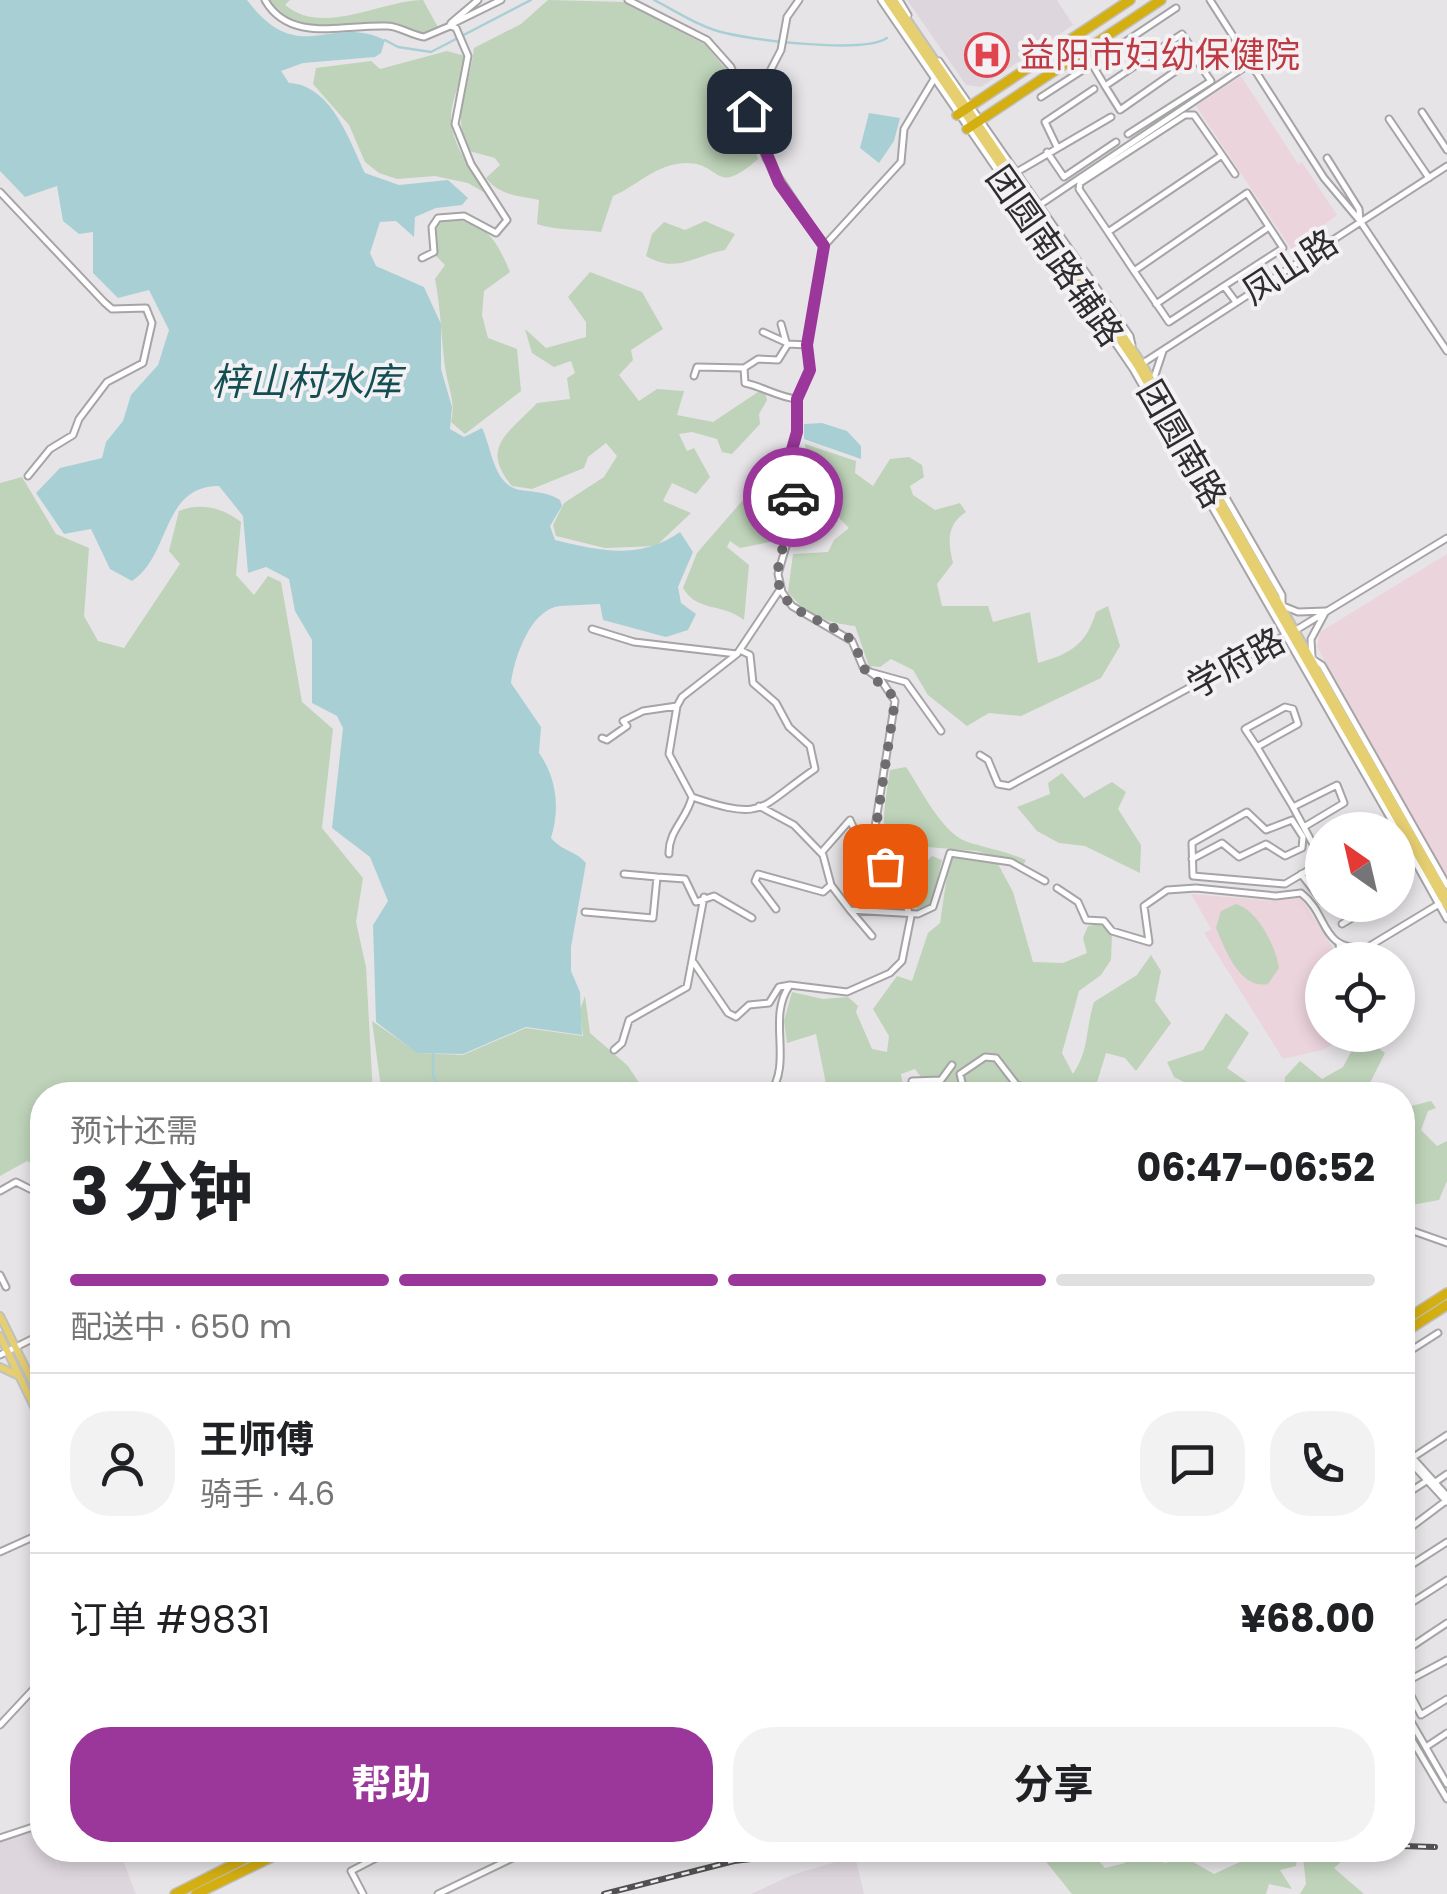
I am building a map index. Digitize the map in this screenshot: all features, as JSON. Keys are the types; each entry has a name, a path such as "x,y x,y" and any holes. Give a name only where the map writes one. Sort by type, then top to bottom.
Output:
{"highway":[{"path":"964,110 1130,0"},
{"path":"974,124 1160,0"},
{"path":"1415,1314 1447,1294"},
{"path":"1415,1326 1447,1306"},
{"path":"228,1868 233,1862"},
{"path":"175,1894 242,1862"},
{"path":"196,1894 248,1862"}],"main road":[{"name":"团圆南路","path":"890,0 1137,366 1390,812"},
{"name":"团圆南路","path":"890,0 936,78 964,110"},
{"path":"912,22 914,34"},
{"name":"团圆南路","path":"974,124 1038,207 1132,348 1137,366 1154,382 1282,605 1291,632 1312,658 1444,902"},
{"name":"团圆南路","path":"1415,854 1444,902"},
{"path":"0,1316 30,1375"},
{"path":"0,1336 3,1353 30,1398"},
{"path":"0,1367 20,1377"}],"street":[{"path":"265,0 277,17 300,28 388,26 424,37 501,0"},
{"path":"450,26 456,15 478,0"},
{"path":"628,0 707,40 731,67 779,183 824,246"},
{"path":"749,111 788,17 799,0"},
{"path":"890,0 912,22 964,110"},
{"path":"1210,0 1324,178 1360,221 1447,351"},
{"path":"1042,97 1176,8"},
{"path":"422,258 434,252 432,228 438,218 464,216 496,232 507,220 471,164 455,124 468,56 450,26"},
{"path":"1104,86 1182,34 1210,81 1128,134"},
{"path":"1074,37 1120,110 1195,58"},
{"path":"1038,207 1251,63"},
{"path":"694,964 732,1016 749,1005 769,1003 779,987 846,992 890,973 902,962 912,927 887,871 876,827 895,701 881,680 867,672 852,641 792,606 778,574 795,514 787,467 797,432 797,399 810,370 807,345 824,246 901,162 904,129 936,78"},
{"path":"1057,147 1044,122 1094,89"},
{"path":"1422,112 1447,150"},
{"path":"1134,271 1247,193 1282,248 1169,322 1156,304 1079,189 1080,183 1184,115 1194,115 1235,174"},
{"path":"1014,173 1111,117"},
{"path":"1388,119 1428,178"},
{"path":"1047,152 1064,176 1116,142"},
{"path":"1108,232 1222,155"},
{"path":"1327,158 1359,209 1360,221"},
{"name":"凤山路","path":"1137,366 1447,166"},
{"path":"0,192 104,302 112,308 146,308 152,323 143,362 107,382 78,420 73,435 50,449 28,476"},
{"path":"1156,304 1269,227"},
{"path":"1224,286 1236,302"},
{"path":"694,376 697,367 744,368 758,359 778,360 786,343 780,324"},
{"path":"763,332 786,343 807,345"},
{"path":"1154,382 1164,348"},
{"path":"744,368 745,383 762,385 778,397 797,399"},
{"name":"学府路","path":"980,756 988,760 1002,786 1021,781 1291,632 1447,538"},
{"path":"669,854 672,836 688,815 692,797 669,754 676,706 738,652 781,588"},
{"path":"1282,605 1298,612 1326,611"},
{"path":"1326,611 1311,639 1312,658 1322,665 1447,885"},
{"path":"592,629 634,642 750,656 753,683 810,746 816,769 776,802 732,810 692,797"},
{"path":"867,672 894,675 906,682 940,731"},
{"path":"602,738 607,740 627,726 623,721 643,711 660,712 676,706"},
{"path":"1257,747 1298,724 1293,709 1285,707 1245,729 1304,827 1341,806 1345,796 1334,784 1293,807"},
{"path":"759,806 794,824 820,854 830,886 872,936"},
{"path":"1192,859 1222,843 1239,857 1266,844 1288,856 1304,842 1292,820 1266,830 1248,812 1192,843 1192,859 1193,876 1285,884 1305,872"},
{"path":"820,854 850,820 875,875 887,871"},
{"path":"850,910 918,914 936,903 950,853 1011,862 1045,881"},
{"path":"1415,858 1444,902 1447,919"},
{"path":"624,874 685,879 696,902 714,896 752,918"},
{"path":"776,909 756,881 758,874 808,892 823,892 830,886"},
{"path":"1301,874 1305,879"},
{"path":"585,912 653,918 657,877"},
{"path":"1056,888 1078,902 1086,920 1104,921 1112,931 1149,942 1144,906 1168,890 1300,894 1337,942"},
{"path":"614,1050 622,1043 628,1020 686,987 694,964 704,897"},
{"path":"1376,942 1444,902"},
{"path":"778,1082 783,1061 780,1022 790,985"},
{"path":"962,1082 960,1074 985,1058 996,1058 1014,1082"},
{"path":"914,1082 940,1080 952,1065"},
{"path":"0,1190 16,1182 30,1189"},
{"path":"1415,1232 1447,1243"},
{"path":"0,1275 6,1287"},
{"path":"1415,1348 1438,1333"},
{"path":"0,1336 15,1344"},
{"path":"3,1353 30,1338"},
{"path":"1415,1456 1447,1435"},
{"path":"1415,1466 1447,1500 1415,1524"},
{"path":"1415,1490 1447,1474"},
{"path":"0,1552 30,1538"},
{"path":"1415,1563 1447,1542"},
{"path":"1415,1601 1447,1580"},
{"path":"1415,1644 1447,1623"},
{"path":"1415,1679 1447,1660"},
{"path":"0,1725 30,1693"},
{"path":"1415,1704 1421,1714 1447,1699"},
{"path":"1415,1728 1447,1784"},
{"path":"1426,1747 1447,1733"},
{"path":"1415,1745 1447,1799"},
{"path":"0,1838 30,1828"},
{"path":"363,1894 351,1870 368,1862"},
{"path":"438,1894 504,1862"}],"shaded area":[{"name":"益阳市妇幼保健院","path":"907,0 1057,0 1073,25 981,87 966,85"},
{"path":"1241,76 1298,164 1302,162 1337,215 1292,250 1196,106"},
{"path":"1447,554 1447,877 1415,820 1415,812 1410,812 1317,647 1320,632"},
{"path":"1191,894 1276,901 1301,898 1305,922 1316,922 1329,942 1305,942 1305,1052 1313,1052 1283,1059 1204,933 1211,929"},
{"path":"30,1831 30,1862 56,1862 61,1873 57,1862 124,1862 136,1894 0,1894 0,1842"},
{"path":"835,1862 856,1862 864,1894 751,1894 792,1875"}],"green space":[{"path":"269,0 290,0 285,5 317,18 353,15 423,0 439,29 427,35 388,23 307,25 279,13"},
{"path":"548,0 625,2 706,45 732,77 758,159 725,177 698,164 675,164 656,171 613,196 601,232 537,224 539,200 504,192 486,178 500,165 495,158 469,151 461,111 474,48 521,24"},
{"path":"447,51 465,56 453,104 452,130 464,159 487,194 468,183 435,176 397,179 379,173 365,162 349,125 313,84 316,68 371,61 380,69"},
{"path":"443,220 468,222 486,232 510,272 484,291 482,315 488,338 517,349 521,391 465,434 451,422 452,401 435,279 445,265 435,255 436,225"},
{"path":"705,221 735,234 725,250 676,264 646,256 652,234 664,222 685,230"},
{"path":"590,272 642,292 663,329 631,350 633,360 619,375 639,401 657,389 684,391 677,415 713,422 764,388 767,400 759,414 760,424 732,454 722,452 717,439 692,432 679,434 687,451 694,448 710,477 696,494 672,483 663,501 691,513 656,546 605,548 556,536 553,525 564,503 604,477 617,456 606,443 588,457 584,468 532,489 512,486 498,461 498,451 508,432 537,403 570,399 567,378 575,373 571,361 554,367 532,353 525,329 546,348 586,337 586,322 568,297"},
{"path":"805,444 856,461 855,473 873,486 890,459 909,457 922,465 924,477 910,486 913,495 935,510 960,503 966,512 952,528 953,563 937,584 942,606 988,606 993,622 1030,612 1038,663 1075,646 1087,633 1096,612 1108,606 1120,646 1101,678 1021,716 989,713 967,726 928,695 913,670 891,659 880,667 869,666 855,626 818,616 788,592 793,554 828,552 834,540 849,528 835,514 835,488 806,455"},
{"path":"22,477 56,534 89,548 84,616 98,641 124,648 180,564 169,551 179,511 187,508 212,508 241,522 236,575 254,595 268,576 281,582 302,702 333,729 322,828 363,878 356,922 366,967 372,1082 30,1082 30,1163 0,1176 0,483"},
{"path":"783,492 770,542 740,548 730,541 727,547 749,565 744,620 689,596 683,588 697,553 743,500"},
{"path":"906,767 956,836 1026,860 1023,865 977,851 915,846 905,854 910,865 922,866 932,856 942,860 931,904 917,909 889,857 884,828 890,770"},
{"path":"1062,773 1084,798 1112,782 1126,792 1118,809 1141,845 1140,873 1085,846 1059,843 1037,831 1017,807 1050,794 1048,783"},
{"path":"950,855 998,864 1013,892 1033,962 1063,963 1087,953 1083,938 1088,926 1103,923 1112,934 1111,960 1101,975 1079,991 1062,1053 1073,1074 1085,1047 1094,1002 1137,975 1151,955 1161,971 1155,1001 1171,1023 1136,1071 1125,1058 1106,1053 1097,1082 946,1082 943,1078 924,1081 915,1069 901,1074 902,1082 826,1082 816,1034 787,1043 784,1021 792,992 823,999 848,997 858,1006 856,1012 872,1049 887,1052 889,1036 873,1009 897,976 912,981 928,933 940,923"},
{"path":"1236,904 1258,921 1274,950 1279,968 1268,984 1249,981 1242,974 1216,928 1221,911"},
{"path":"585,996 590,1033 628,1066 638,1082 380,1082 372,1021 418,1053 463,1055 526,1028 583,1036 580,1010"},
{"path":"1226,1013 1249,1033 1227,1068 1247,1082 1184,1082 1174,1077 1167,1062 1203,1050"},
{"path":"1351,1052 1385,1053 1370,1082 1285,1082 1300,1061 1322,1079 1343,1067"},
{"path":"1431,1101 1436,1108 1428,1111 1421,1130 1437,1146 1447,1141 1447,1181 1439,1200 1415,1204 1415,1193 1415,1105"},
{"path":"1046,1862 1100,1862 1105,1868 1126,1862 1193,1862 1214,1874 1240,1862 1297,1862 1296,1866 1280,1870 1292,1889 1269,1884 1266,1894 1072,1894"},
{"path":"1304,1862 1341,1862 1334,1868 1364,1894 1300,1894 1306,1884"}],"water":[{"name":"梓山村水库","path":"0,0 247,0 283,32 299,36 366,33 385,40 381,53 375,57 303,63 281,71 289,83 304,86 327,103 365,173 399,185 448,180 468,198 462,205 436,208 415,217 414,237 396,221 380,222 370,253 376,266 424,287 441,324 441,369 452,407 450,429 464,437 482,428 504,481 511,487 560,500 562,506 550,526 555,540 604,550 635,550 680,532 693,552 678,587 681,603 696,614 688,630 666,637 603,620 600,604 560,606 549,609 532,625 513,673 511,683 541,727 539,753 555,794 551,838 586,863 571,947 571,971 580,992 582,1035 526,1027 463,1054 417,1053 376,1022 373,925 388,901 370,857 332,828 343,728 337,716 312,703 312,640 295,611 289,579 266,567 248,573 243,516 219,486 200,489 186,497 145,570 132,581 110,569 91,529 64,534 36,493 60,468 102,458 106,442 123,421 131,395 158,365 169,330 149,290 118,298 93,273 93,232 79,234 63,221 57,186 25,197 0,171"},
{"path":"869,113 900,118 894,141 879,163 860,148"},
{"path":"822,423 847,431 861,446 861,459 804,439 804,424"}],"waterway":[{"path":"385,40 398,47 431,52 531,0"},
{"path":"654,0 707,27 740,36 834,45 874,43 887,38"},
{"path":"433,1053 435,1082"}],"railway":[{"path":"1415,1846 1435,1847"},
{"path":"604,1894 730,1862"}],"way so far":[{"path":"793,497 795,514 778,574 782,592 792,606 813,621 838,630 852,641 863,667 881,680 895,701 893,736 883,768 876,827 885,866"}],"place":[{"name":"益阳市妇幼保健院","path":"987,55"}],"route":[{"path":"749,111 779,183 824,246 807,345 810,370 797,399 797,432 787,467 793,497"}]}
